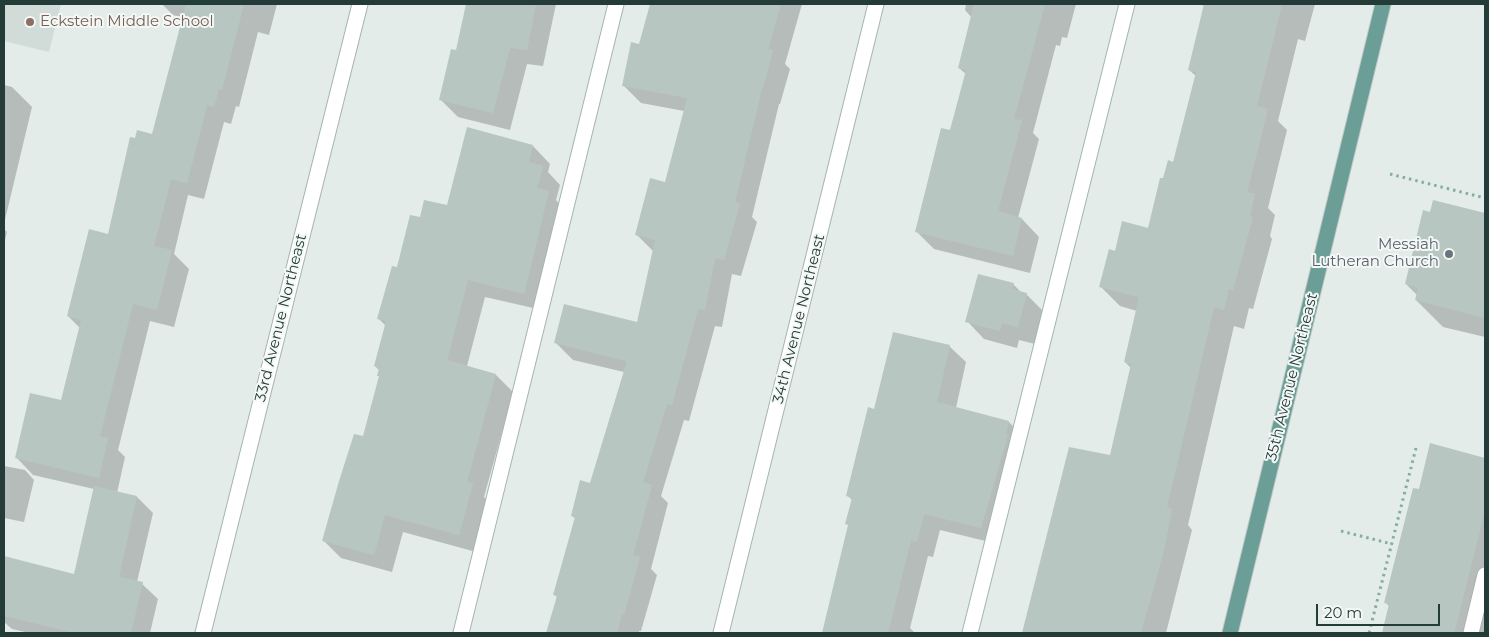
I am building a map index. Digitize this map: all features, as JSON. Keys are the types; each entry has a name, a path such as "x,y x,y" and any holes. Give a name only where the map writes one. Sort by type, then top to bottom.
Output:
{"main road":[{"name":"35th Avenue Northeast","path":"1230,633 1383,4"}],"street":[{"name":"33rd Avenue Northeast","path":"203,633 360,4"},
{"path":"461,633 616,4"},
{"name":"34th Avenue Northeast","path":"721,633 876,4"},
{"path":"970,633 1127,4"},
{"path":"1471,633 1485,575"}],"path":[{"path":"1390,174 1485,198"},
{"path":"1369,633 1416,448"},
{"path":"1341,531 1392,544"}],"shaded area":[{"name":"Eckstein Middle School","path":"4,4 61,4 49,52 4,41"}],"building":[{"path":"186,4 244,4 222,90 219,89 214,107 207,105 187,183 171,179 154,246 172,250 157,310 133,304 100,436 108,438 99,478 15,458 30,393 61,400 81,320 67,316 89,229 108,234 130,137 135,138 137,130 152,134"},
{"path":"466,4 536,4 527,50 510,48 493,113 439,100 451,49 456,50"},
{"path":"650,4 781,4 768,49 773,50 735,202 740,203 724,260 715,258 705,310 698,309 672,405 667,404 643,482 652,485 633,555 640,557 624,615 622,614 617,633 546,633 557,596 553,595 575,517 571,516 580,480 590,483 627,361 554,343 564,304 637,322 655,240 635,235 650,178 665,182 687,98 622,86 631,42 639,44"},
{"path":"974,4 1045,4 1014,119 1022,120 998,211 1022,218 1013,256 915,232 941,128 950,130 966,70 958,68"},
{"path":"1204,4 1282,4 1257,106 1268,109 1247,192 1255,194 1250,216 1253,217 1233,290 1229,289 1224,310 1214,307 1167,507 1172,509 1164,550 1141,633 1022,633 1069,447 1110,455 1131,364 1124,362 1139,297 1099,287 1109,249 1115,251 1122,221 1148,228 1160,178 1163,178 1168,160 1173,162 1196,72 1188,70"},
{"path":"467,127 533,145 529,162 543,166 537,188 549,191 524,294 468,280 447,360 496,374 467,482 473,483 459,535 385,515 374,555 322,541 354,434 363,436 379,376 377,376 379,368 374,366 386,321 377,319 392,266 397,267 410,215 420,217 424,200 447,205"},
{"name":"Messiah Lutheran Church","path":"1433,200 1485,213 1485,318 1415,300 1418,288 1405,284 1423,210 1430,212"},
{"path":"978,274 1014,283 1012,289 1027,293 1018,327 1002,323 1000,331 965,322"},
{"path":"893,332 950,345 937,402 1009,421 1006,434 1008,435 981,528 924,514 917,542 911,540 888,633 822,633 848,525 845,524 852,498 846,496 868,407 874,409"},
{"path":"1430,443 1485,458 1485,511 1454,633 1382,633 1389,604 1384,603 1413,488 1419,489"},
{"path":"94,486 137,496 119,577 143,582 131,633 75,633 4,616 4,556 74,574"}],"place":[{"name":"Eckstein Middle School","path":"30,22"},
{"name":"Messiah Lutheran Church","path":"1449,254"}]}
